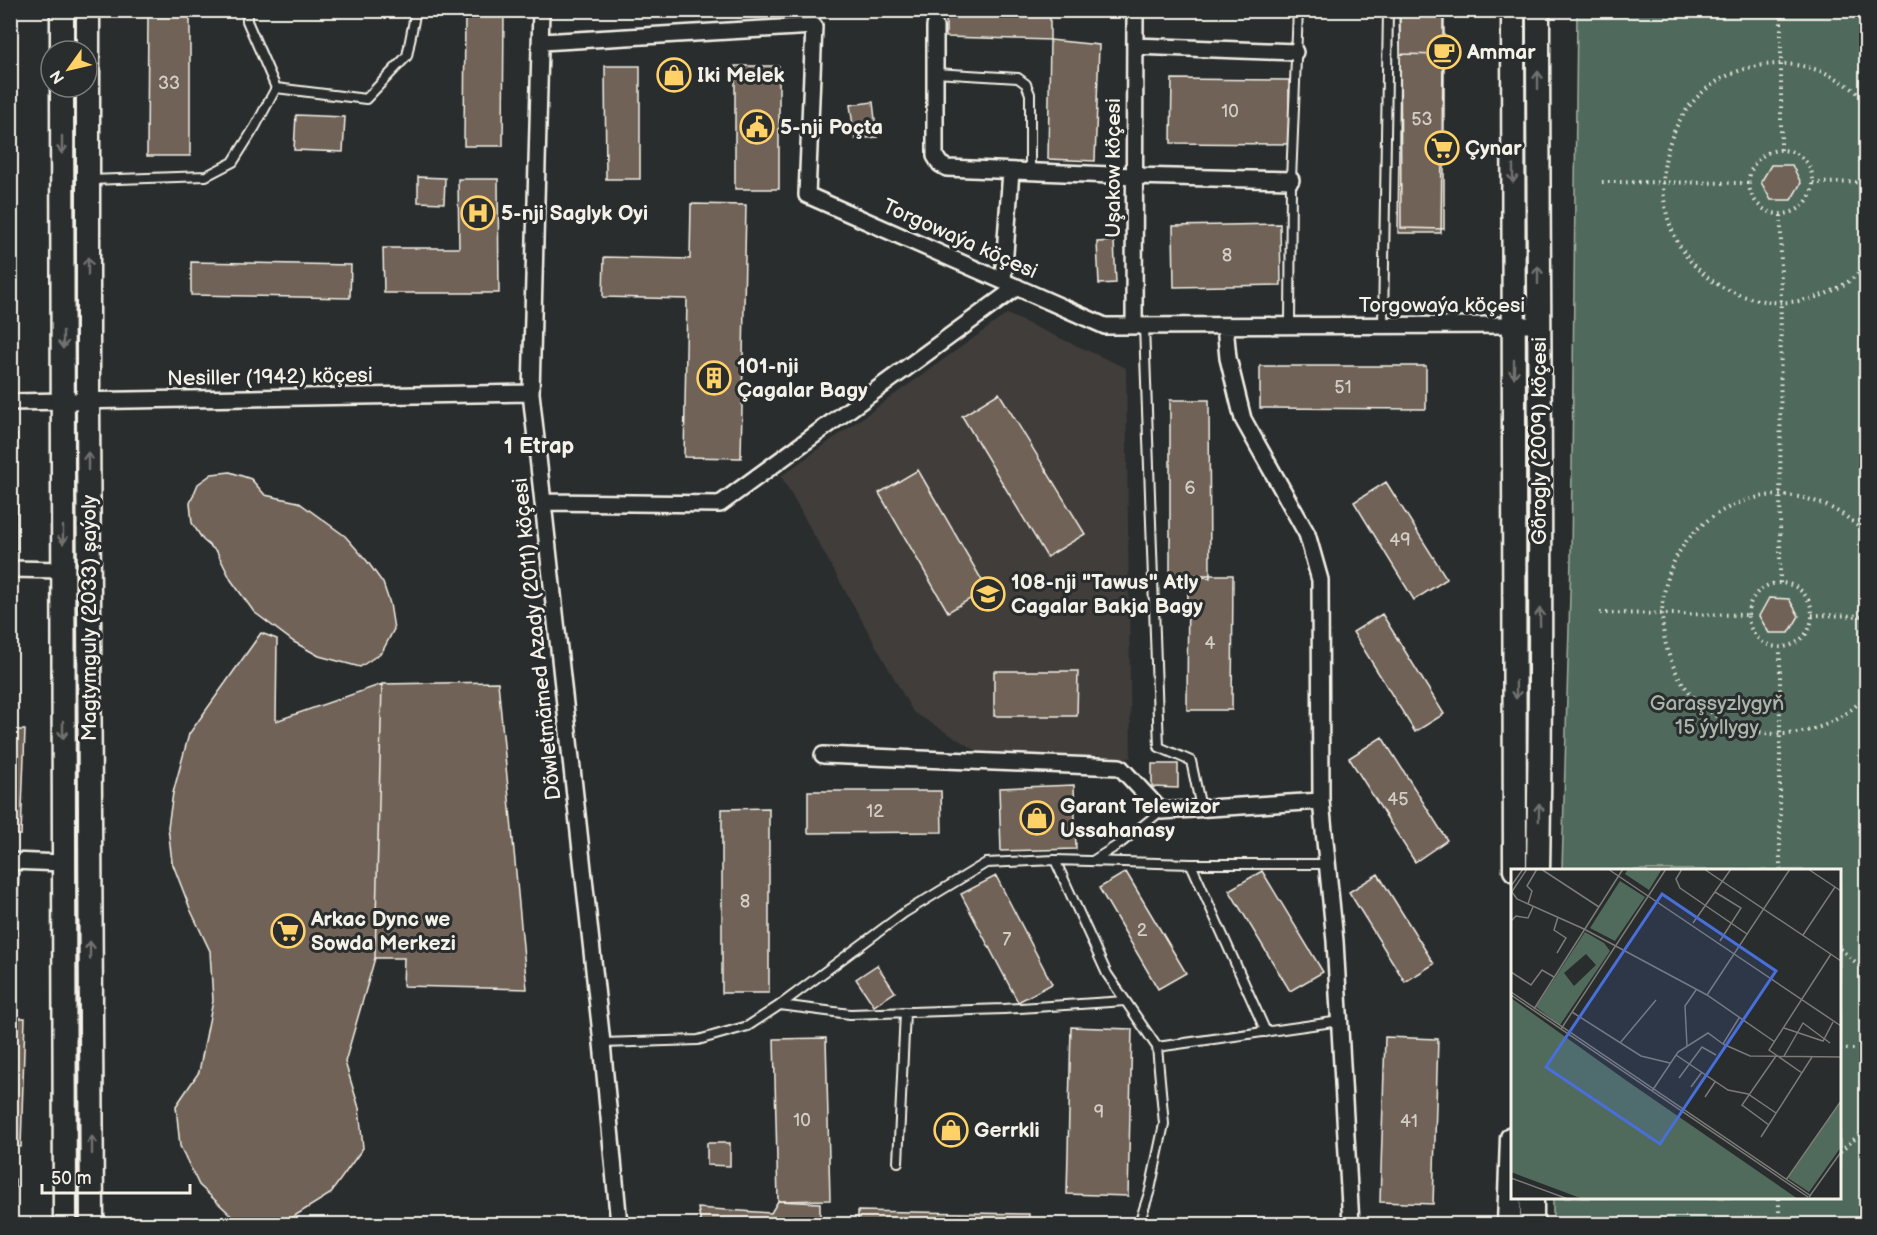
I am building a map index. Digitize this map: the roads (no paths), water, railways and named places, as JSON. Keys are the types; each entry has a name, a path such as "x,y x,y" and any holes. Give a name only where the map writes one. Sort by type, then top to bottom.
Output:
{"main road":[{"path":"62,10 62,39"},
{"name":"Magtymguly (2033) şaýoly","path":"88,10 92,1224"},
{"name":"Görogly (2009) köçesi","path":"1513,10 1515,869"},
{"name":"Görogly (2009) köçesi","path":"1538,10 1541,701 1538,869"},
{"name":"Magtymguly (2033) şaýoly","path":"62,99 65,1224"},
{"path":"1509,1224 1511,1167"},
{"path":"1532,1199 1532,1224"}],"street":[{"name":"Döwletmämed Azady (2011) köçesi","path":"541,10 542,42 531,393 602,1042 619,1224"},
{"path":"542,42 814,26 811,10"},
{"name":"Uşakow köçesi","path":"1135,10 1134,177 1139,326"},
{"name":"Torgowaýa köçesi","path":"814,26 807,195 1106,326 1538,326"},
{"path":"935,26 935,156 940,164 947,168 1134,177 1291,180"},
{"path":"1135,46 1295,52"},
{"path":"544,502 720,504 1010,284 1011,171"},
{"path":"1225,326 1228,358 1243,419 1307,534 1320,580 1321,801 1335,941 1351,1224"},
{"name":"Nesiller (1942) köçesi","path":"10,402 531,393"},
{"path":"10,569 63,570"},
{"path":"823,755 1120,767 1161,811 1321,801"},
{"path":"10,861 63,863"}],"lane":[{"path":"247,10 247,21 276,88"},
{"path":"276,88 366,99 407,56 416,10"},
{"path":"1290,326 1291,180 1298,10"},
{"path":"1383,326 1388,10"},
{"path":"935,74 1018,78 1026,84 1030,94 1030,172"},
{"path":"88,180 206,177 233,162 276,88"},
{"path":"1139,326 1159,747 1191,761 1201,808"},
{"path":"1093,861 1121,843 1161,811"},
{"path":"602,1042 698,1040 748,1026 904,913 987,863 1054,860 1191,864 1328,864"},
{"path":"1054,860 1107,974 1157,1047 1164,1124 1150,1190 1139,1224"},
{"path":"1191,864 1266,1032"},
{"path":"780,1005 850,1014 1004,1009 1125,1001"},
{"path":"898,1162 905,1012"},
{"path":"1157,1047 1340,1021"}],"place":[{"name":"Ammar","path":"1444,52"},
{"name":"Iki Melek","path":"674,75"},
{"name":"5-nji Poçta","path":"757,127"},
{"name":"Çynar","path":"1442,148"},
{"name":"5-nji Saglyk Oyi","path":"478,213"},
{"name":"101-nji Çagalar Bagy","path":"714,378"},
{"name":"108-nji \"Tawus\" Atly Cagalar Bakja Bagy","path":"988,594"},
{"name":"Garant Telewizor Ussahanasy","path":"1037,818"},
{"name":"Arkac Dync we Sowda Merkezi","path":"288,931"},
{"name":"Gerrkli","path":"951,1130"}],"district":[{"name":"1 Etrap","path":"539,446"}],"park label":[{"name":"Garaşsyzlygyň 15 ýyllygy","path":"1717,715"}]}
